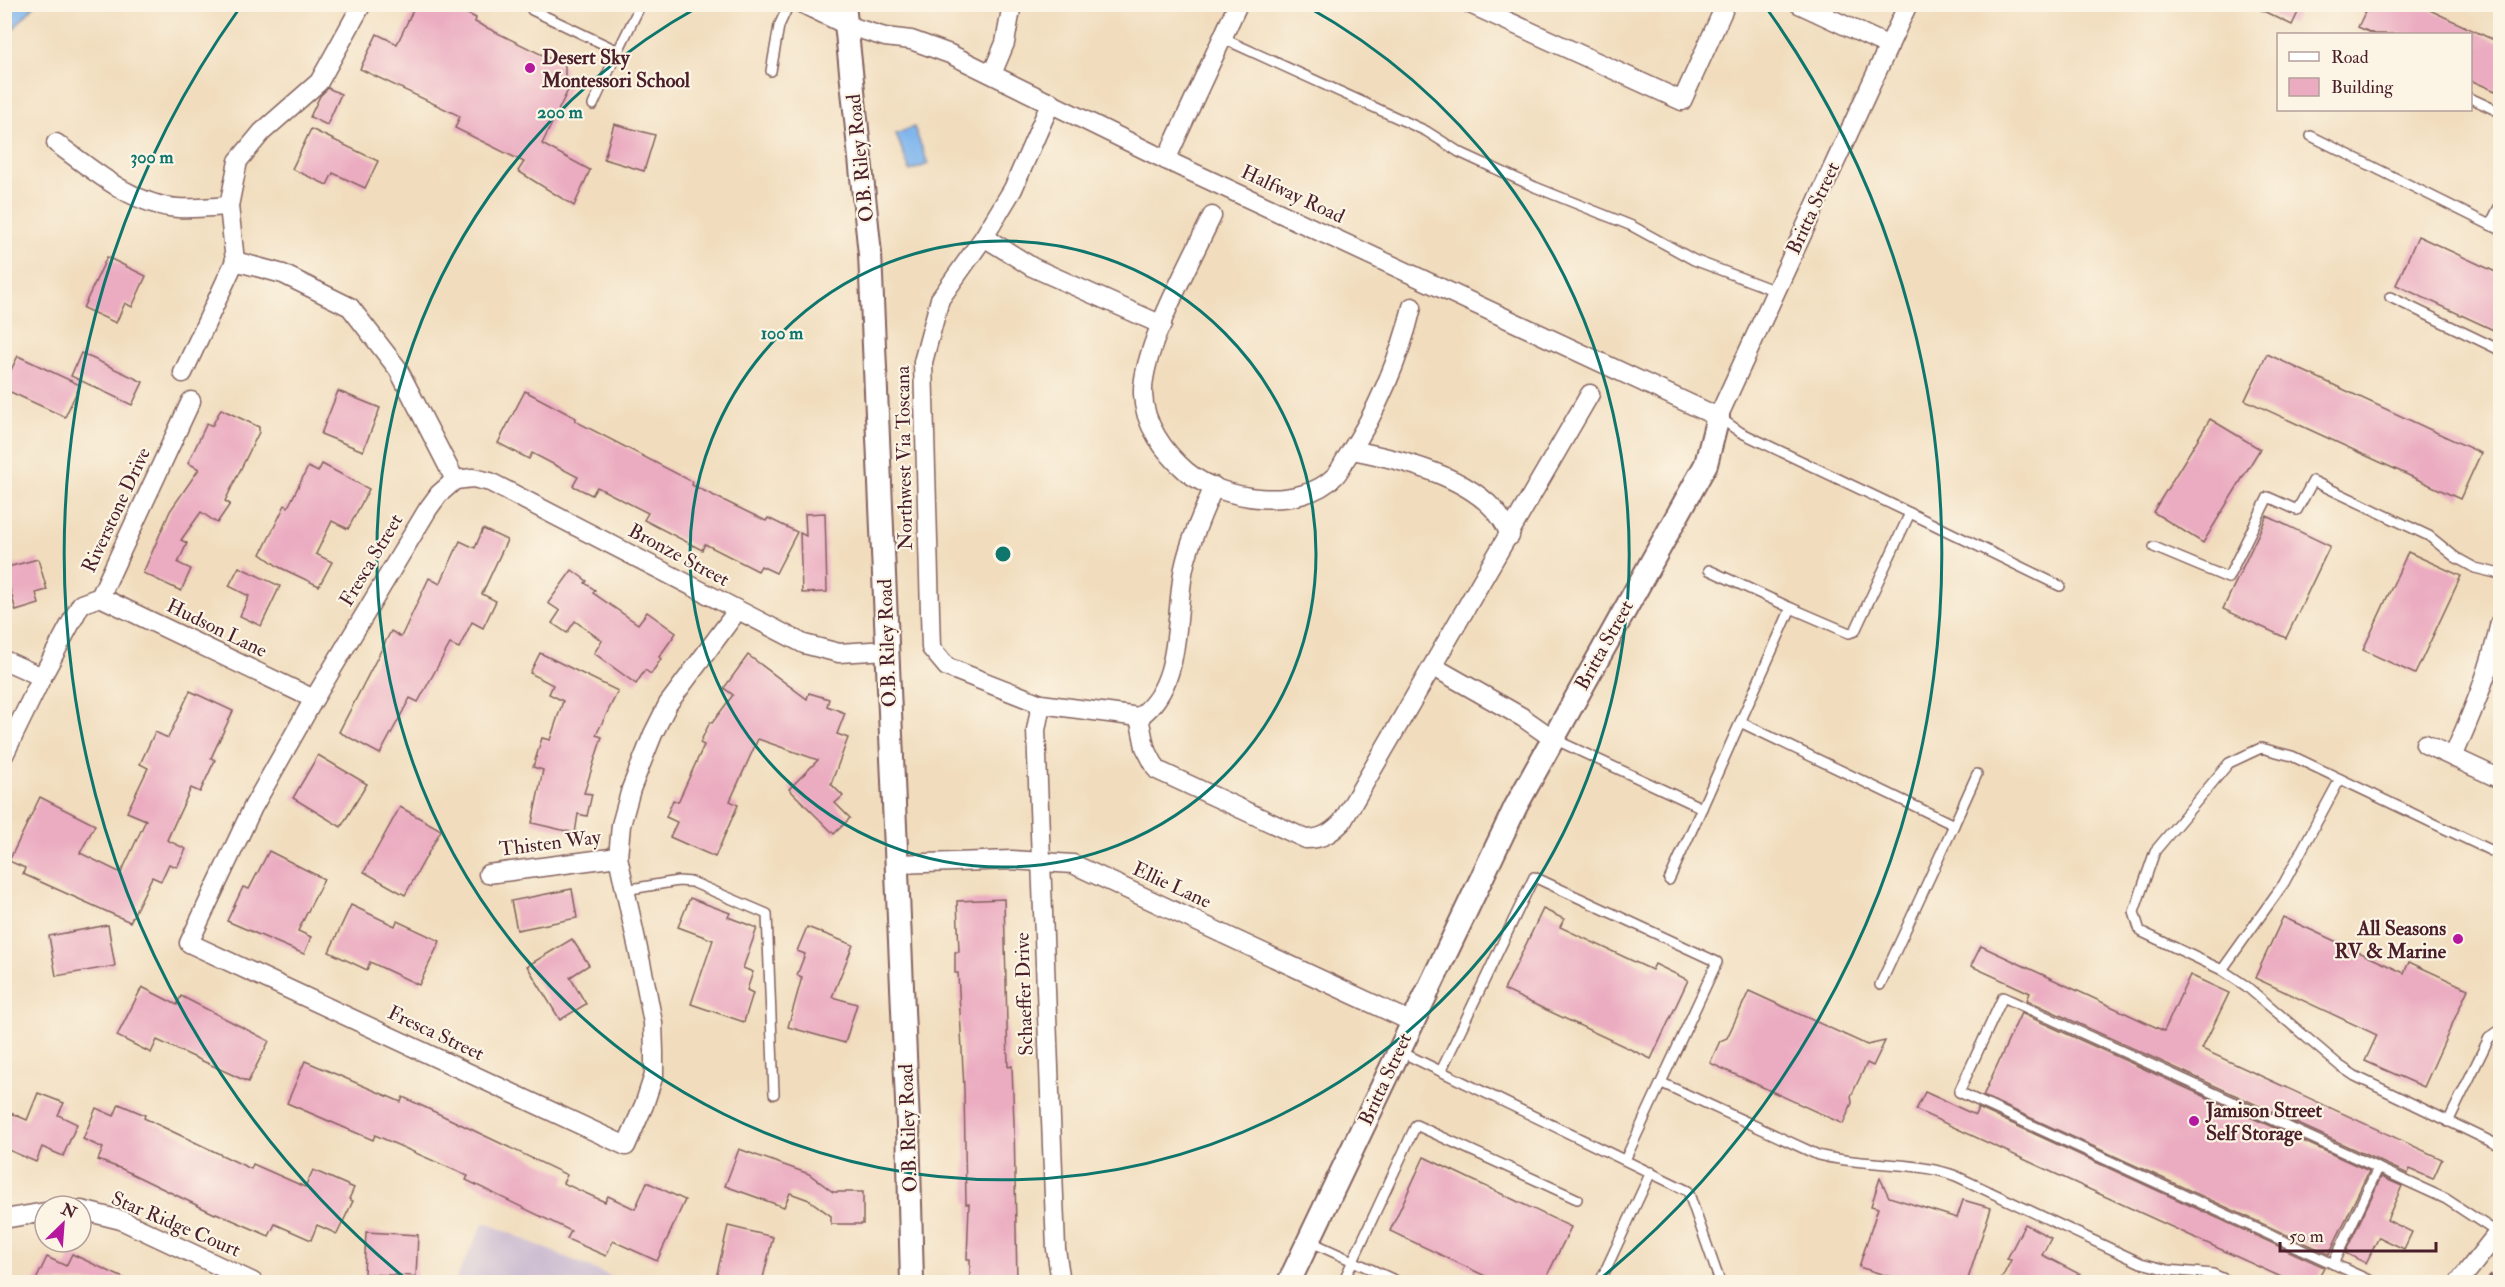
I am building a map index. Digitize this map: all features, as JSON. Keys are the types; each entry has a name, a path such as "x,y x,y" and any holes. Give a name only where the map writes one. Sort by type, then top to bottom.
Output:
{"street":[{"path":"183,373 235,261 229,206 238,162 262,132 320,82 362,4"},
{"path":"803,4 845,15"},
{"path":"992,74 1005,43 1012,4"},
{"path":"1167,160 1238,4"},
{"path":"1470,4 1682,101 1726,4"},
{"path":"1799,4 1889,46"},
{"name":"Britta Street","path":"1289,1282 1482,874 1552,738 1706,464 1718,417 1908,4"},
{"name":"Halfway Road","path":"845,15 885,37 911,40 950,54 1167,160 1718,417"},
{"name":"O.B. Riley Road","path":"845,15 870,254 908,1124 912,1282"},
{"name":"Northwest Via Toscana","path":"1051,102 1012,189 984,237 940,299 923,362 931,648 947,667 1041,704 1139,717"},
{"path":"56,143 100,175 143,200 177,208 229,206"},
{"path":"1212,216 1146,365 1143,393 1148,422 1166,450 1187,472 1214,486 1238,495 1276,499 1296,496 1316,489 1335,476 1368,426 1407,326 1412,307"},
{"path":"984,237 1032,267 1162,325"},
{"path":"235,261 283,274 350,307 398,369 455,480"},
{"path":"1214,486 1184,567 1175,645 1160,697 1139,717 1145,747 1150,761 1157,770 1306,839 1319,839 1333,832 1342,822 1510,536 1590,394"},
{"name":"Riverstone Drive","path":"4,756 42,677 81,604 100,597 191,401"},
{"path":"1352,450 1394,458 1448,478 1475,495 1504,520 1510,536"},
{"name":"Bronze Street","path":"455,480 473,478 490,482 736,611 804,644 839,653 887,650"},
{"name":"Fresca Street","path":"455,480 439,494 428,509 314,699 253,807 189,943 626,1146 654,1075 654,1052 653,1023 618,857 621,825 653,734 668,704 736,611"},
{"name":"Hudson Lane","path":"100,597 314,699"},
{"path":"2453,757 2475,706 2500,631"},
{"path":"4,660 42,677"},
{"path":"1434,667 1522,717 1552,738"},
{"name":"Schaeffer Drive","path":"1041,704 1036,730 1056,1249 1061,1282"},
{"path":"2425,744 2500,779"},
{"name":"Thisten Way","path":"488,874 618,857"},
{"name":"Ellie Lane","path":"897,864 1012,860 1073,864 1412,1022"},
{"name":"Star Ridge Court","path":"93,1213 121,1220 253,1282"},
{"path":"4,1219 33,1214"},
{"path":"2459,1282 2499,1231"}],"lane":[{"path":"530,4 532,9 618,51"},
{"path":"593,105 641,4"},
{"path":"771,71 779,26 789,4"},
{"path":"1222,38 1426,131 1460,152 1535,187 1632,226 1694,260 1776,291"},
{"path":"2472,99 2500,112"},
{"path":"2311,136 2500,230"},
{"path":"2490,225 2500,205"},
{"path":"2390,297 2500,350"},
{"path":"1718,417 1740,432 2060,586"},
{"path":"2154,547 2228,578 2268,497 2297,510 2313,481 2429,536 2475,568 2500,574"},
{"path":"1709,570 1849,633 1855,631 1910,513"},
{"path":"1669,880 1791,608"},
{"path":"1740,722 1954,825"},
{"path":"1552,738 1702,808"},
{"path":"2500,855 2292,756 2260,748 2229,763 2155,851 2134,912 2139,932 2222,970 2247,986 2340,1066 2355,1076 2500,1146"},
{"path":"1880,985 1977,774"},
{"path":"2222,970 2284,883 2340,779"},
{"path":"1441,1071 1534,877 1717,962 1625,1160"},
{"path":"625,890 678,880 692,882 767,914 774,1094"},
{"path":"2373,1282 1959,1092 2003,997 2446,1199 2499,1231"},
{"path":"2448,1122 2489,1038 2500,1030"},
{"path":"1399,1051 1688,1191 1720,1282"},
{"path":"1662,1083 1818,1155 1842,1161 1934,1168 1956,1176 2141,1263 2168,1270 2212,1274 2231,1282"},
{"path":"1343,1282 1416,1125 1577,1199"},
{"path":"2333,1264 2378,1168"},
{"path":"1600,1282 1651,1172"},
{"path":"1309,1241 1399,1282"},
{"path":"2205,1282 2212,1274"}],"path":[{"path":"2485,1282 2500,1267"}],"shaded area":[{"path":"484,1222 624,1282 454,1282"}],"water":[{"path":"4,5 35,5 5,38"},
{"path":"914,127 928,164 910,171 896,134"}],"building":[{"path":"416,4 447,4 476,18 475,22 565,66 565,84 570,86 542,144 590,170 574,206 518,171 524,162 455,128 460,116 360,69 377,34 397,44"},
{"path":"2249,4 2302,4 2292,25"},
{"path":"2369,4 2417,4 2500,43 2500,93 2472,81 2472,33 2372,33 2358,27"},
{"path":"328,88 341,94 327,125 310,117 320,96"},
{"path":"614,124 655,135 644,171 604,159"},
{"path":"311,129 378,161 365,188 333,173 327,185 292,169"},
{"path":"2418,236 2500,274 2500,333 2396,285"},
{"path":"107,257 146,276 132,307 125,303 116,323 83,308"},
{"path":"81,353 143,382 132,405 71,376"},
{"path":"2267,354 2481,453 2460,499 2245,400"},
{"path":"18,356 80,385 65,417 4,389 4,384"},
{"path":"338,391 380,408 363,451 321,434"},
{"path":"525,391 576,418 575,421 693,482 692,485 766,521 768,518 797,532 776,573 761,566 758,571 705,544 702,550 644,520 648,513 597,487 592,495 573,486 578,477 532,453 529,459 498,443"},
{"path":"221,409 259,427 259,432 225,501 230,504 217,523 201,512 181,540 187,543 178,563 191,569 181,591 143,573 170,511 199,469 188,463 207,423 212,426"},
{"path":"2210,419 2260,449 2203,543 2153,512"},
{"path":"322,464 369,489 348,529 332,521 316,554 332,562 319,586 279,567 261,554 285,505 288,507 308,467 318,472"},
{"path":"825,513 827,592 802,593 800,533 806,536 805,514"},
{"path":"2267,516 2330,546 2286,638 2223,609"},
{"path":"483,529 507,540 482,594 496,601 483,628 472,622 459,648 450,644 418,702 410,698 380,754 339,732 391,631 401,637 429,578 440,584 460,541 475,548"},
{"path":"2408,552 2461,576 2415,674 2363,650"},
{"path":"38,559 47,590 36,593 39,604 16,611 4,568"},
{"path":"239,567 280,586 261,626 240,616 249,596 229,586"},
{"path":"572,570 587,581 585,583 595,590 593,593 638,624 647,612 676,633 659,657 661,659 651,674 645,670 636,684 594,653 602,641 575,621 567,633 552,623 560,611 548,603"},
{"path":"540,653 618,691 596,735 602,737 584,793 592,794 587,816 578,814 575,833 532,823 543,770 533,767 542,738 550,740 563,701 549,694 553,685 530,673"},
{"path":"748,655 807,699 809,693 829,699 827,706 845,713 837,734 848,738 831,784 843,796 835,803 850,818 834,834 789,789 818,760 758,739 730,801 738,805 715,857 670,837 677,822 666,817 673,800 678,802 704,745 700,743 710,722 712,723 733,695 724,688"},
{"path":"190,691 233,711 211,758 215,760 200,792 191,788 167,840 186,849 177,867 169,864 161,881 152,877 130,922 23,874 25,868 9,861 40,797 95,825 80,853 121,873 146,820 127,812 148,768 140,764 155,732 168,738"},
{"path":"318,755 367,784 341,827 293,798"},
{"path":"400,807 441,830 405,895 364,872"},
{"path":"269,851 324,879 298,931 311,937 304,954 227,921 243,887 249,889"},
{"path":"572,889 577,918 517,930 511,901"},
{"path":"690,898 730,913 728,917 757,928 743,968 753,972 747,990 753,993 744,1022 691,1004 713,940 678,927"},
{"path":"1004,899 1008,1067 1012,1066 1014,1124 1017,1282 970,1282 970,1259 967,1259 969,1204 966,1204 964,1089 958,973 955,973 955,952 959,952 957,901"},
{"path":"351,905 395,926 397,921 440,941 419,985 370,962 367,970 329,952"},
{"path":"1543,909 1564,919 1560,927 1652,970 1655,964 1688,980 1651,1059 1504,990"},
{"path":"2283,917 2404,973 2409,962 2468,989 2424,1087 2365,1061 2377,1035 2255,978"},
{"path":"108,925 115,966 56,976 49,936"},
{"path":"807,927 853,945 832,997 857,1004 845,1043 788,1027 802,977 797,975 805,954 797,951"},
{"path":"572,939 589,965 570,977 586,1004 560,1020 527,966"},
{"path":"1981,946 2164,1031 2190,975 2229,993 2202,1049 2442,1159 2433,1179 2410,1169 2408,1174 2027,1000 2030,993 1971,966"},
{"path":"142,987 177,1005 181,996 269,1041 248,1082 157,1040 151,1053 117,1036"},
{"path":"1749,991 1867,1045 1885,1041 1873,1066 1867,1063 1851,1096 1852,1103 1843,1124 1710,1063 1720,1041 1727,1038"},
{"path":"2021,1013 2369,1171 2329,1254 1983,1096"},
{"path":"305,1061 401,1102 403,1097 567,1175 563,1183 605,1202 608,1196 635,1209 647,1182 685,1200 657,1261 613,1241 606,1256 567,1239 571,1231 466,1180 468,1176 375,1135 373,1140 287,1103"},
{"path":"1925,1092 1975,1115 1978,1108 2324,1267 2316,1282 2292,1282 1916,1110"},
{"path":"38,1093 64,1103 58,1115 77,1124 63,1156 42,1147 36,1162 4,1148 4,1110 27,1120"},
{"path":"119,1104 251,1169 253,1164 305,1187 313,1170 354,1188 349,1199 353,1201 337,1234 317,1225 311,1240 275,1224 269,1236 215,1214 122,1169 98,1160 103,1148 83,1139 96,1108 114,1116"},
{"path":"739,1149 809,1174 833,1192 863,1192 863,1224 831,1224 831,1216 809,1200 790,1193 784,1207 725,1186"},
{"path":"1424,1157 1571,1227 1544,1282 1498,1282 1390,1231"},
{"path":"2381,1177 2402,1186 2387,1220 2412,1232 2404,1249 2379,1237 2366,1263 2345,1253"},
{"path":"1880,1178 1889,1197 1957,1218 1963,1200 1991,1208 1967,1282 1907,1282 1859,1267 1878,1208 1871,1206"},
{"path":"2025,1224 2051,1238 2042,1255 2095,1282 2000,1282 2011,1260 2007,1259"},
{"path":"728,1226 773,1237 762,1282 715,1282"},
{"path":"366,1232 418,1235 416,1276 364,1274"},
{"path":"72,1254 132,1282 35,1282 47,1257 66,1266"}],"place":[{"name":"Desert Sky Montessori School","path":"530,68"},
{"name":"All Seasons RV & Marine","path":"2458,939"},
{"name":"Jamison Street Self Storage","path":"2194,1121"}]}
